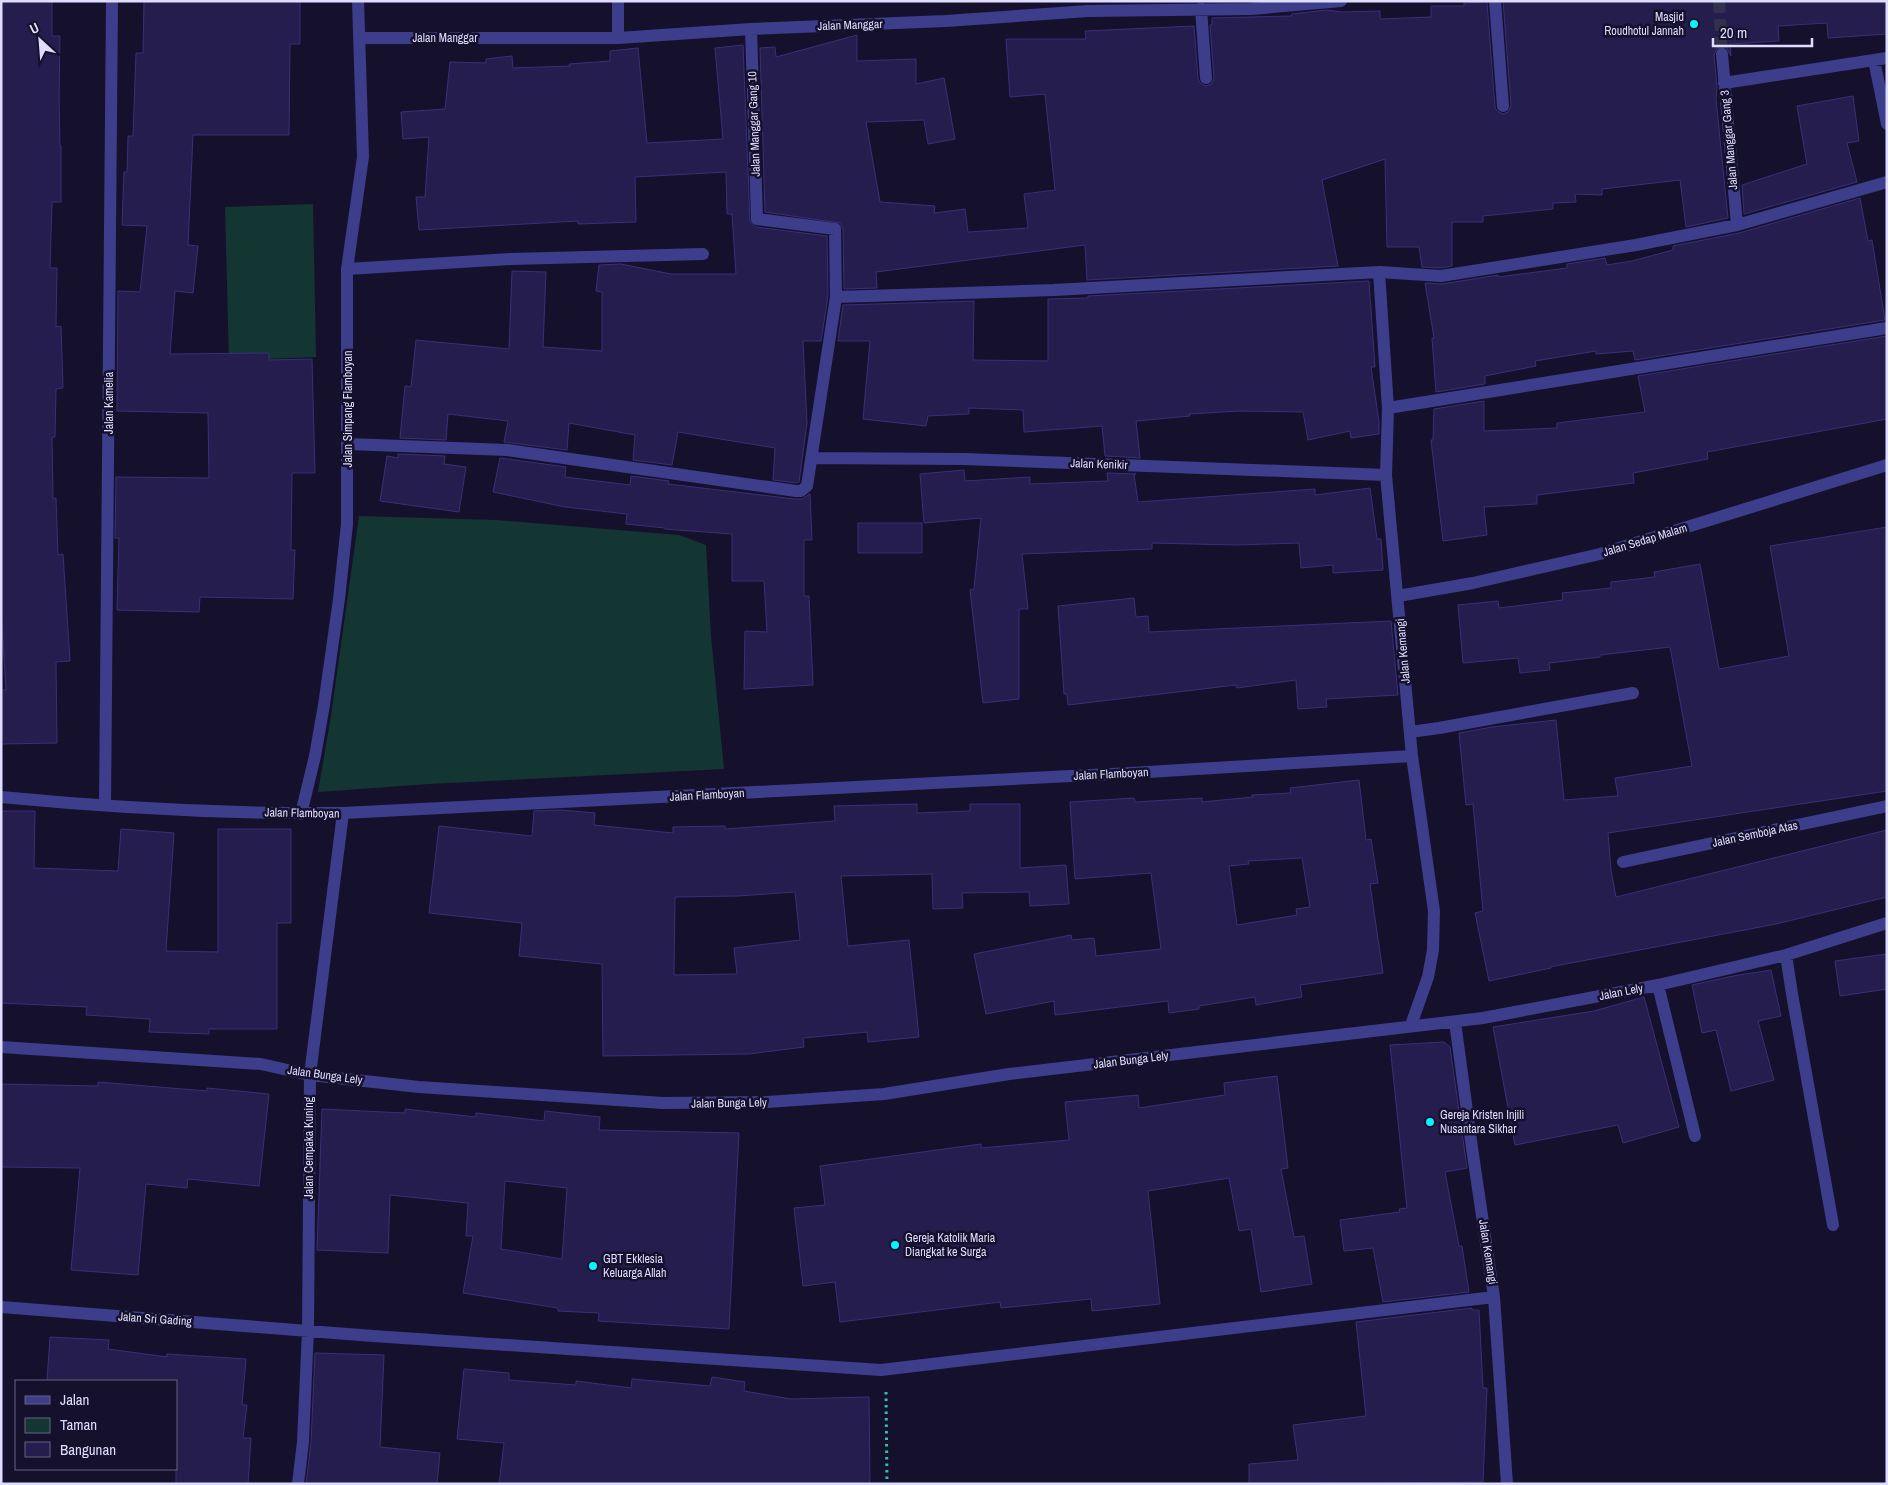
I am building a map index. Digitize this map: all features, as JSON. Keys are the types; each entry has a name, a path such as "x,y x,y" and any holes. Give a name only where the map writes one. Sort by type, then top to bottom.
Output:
{"street":[{"name":"Jalan Kamelia","path":"105,805 112,1"},
{"name":"Jalan Simpang Flamboyan","path":"301,814 315,756 339,599 347,524 347,270 363,157 358,1"},
{"path":"618,1 618,38"},
{"name":"Jalan Manggar","path":"359,38 618,38 751,29 946,21 1088,11 1201,9 1341,1"},
{"path":"1495,1 1503,106"},
{"path":"1201,9 1206,78"},
{"name":"Jalan Manggar Gang 10","path":"751,29 757,219 835,229 836,297"},
{"name":"Jalan Manggar Gang 3","path":"1722,54 1737,224"},
{"path":"1724,82 1887,58"},
{"path":"1874,60 1887,124"},
{"path":"348,444 508,450 801,491 807,486 836,297 1054,290 1379,272 1441,276 1636,245 1737,224 1887,182"},
{"path":"347,270 511,259 703,254"},
{"name":"Jalan Kemangi","path":"1379,272 1388,408 1386,475 1412,756 1434,911 1433,950 1428,977 1411,1025"},
{"path":"1388,408 1887,328"},
{"name":"Jalan Kenikir","path":"810,458 964,459 1386,475"},
{"name":"Jalan Sedap Malam","path":"1398,596 1473,582 1600,554 1887,466"},
{"path":"1410,732 1633,693"},
{"name":"Jalan Flamboyan","path":"1,797 105,805 301,814 344,813 1131,773 1412,756"},
{"name":"Jalan Semboja Atas","path":"1623,862 1887,806"},
{"name":"Jalan Cempaka Kuning","path":"298,1484 303,1442 308,1330 310,1075 344,813"},
{"path":"1833,1225 1786,955 1887,923"},
{"name":"Jalan Lely","path":"1455,1022 1658,985 1786,955"},
{"path":"1658,985 1696,1136"},
{"name":"Jalan Kemangi","path":"1455,1022 1494,1297 1507,1484"},
{"name":"Jalan Bunga Lely","path":"1,1047 261,1064 310,1075 419,1087 663,1103 767,1102 884,1094 1008,1074 1411,1025 1455,1022"},
{"name":"Jalan Sri Gading","path":"1,1308 373,1336 886,1369 1494,1297"}],"path":[{"path":"886,1369 888,1484"}],"green space":[{"path":"313,204 316,357 229,360 225,207"},
{"path":"359,516 496,520 679,535 706,545 711,636 724,769 429,784 318,792 331,716"}],"building":[{"path":"1,1 52,1 52,36 60,36 61,202 52,202 50,268 57,268 56,327 61,326 63,388 56,389 55,437 52,437 53,499 56,498 58,555 63,554 70,661 56,662 57,743 1,744 1,690 6,690 1,609"},
{"path":"144,1 300,1 300,44 290,44 289,135 193,135 188,245 198,246 193,293 175,291 170,354 269,353 269,360 312,359 315,473 292,473 291,550 295,550 293,599 200,597 199,612 117,610 119,538 115,538 116,477 209,478 208,413 117,411 118,291 140,292 147,226 122,225 124,172 127,172 128,136 133,136 136,53 143,53"},
{"path":"1503,1 1887,1 1887,34 1828,38 1827,23 1778,26 1779,41 1730,44 1731,56 1726,47 1717,48 1714,55 1717,87 1716,99 1728,218 1686,227 1680,180 1602,189 1602,195 1575,194 1576,202 1553,203 1553,209 1483,216 1483,222 1452,222 1452,266 1441,268 1422,267 1419,247 1387,247 1385,159 1322,180 1338,266 1087,280 1085,245 876,272 877,288 844,289 843,229 840,223 765,212 760,48 775,47 776,57 857,35 857,61 916,59 916,84 944,78 955,139 928,144 924,120 866,122 880,202 935,206 934,213 965,209 968,232 1028,228 1024,194 1055,190 1045,94 1010,97 1006,39 1086,39 1085,31 1194,26 1198,79 1200,83 1206,86 1211,84 1214,78 1210,25 1212,25 1212,18 1291,16 1292,14 1327,10 1342,12 1380,11 1380,19 1431,17 1431,6 1464,6 1464,3 1487,2 1495,107 1497,111 1503,114 1508,112 1511,105"},
{"path":"743,45 750,222 756,227 827,236 828,296 821,341 803,341 807,423 799,482 773,480 775,448 678,432 672,465 633,460 635,435 569,423 567,450 504,442 508,421 448,414 446,440 400,438 405,386 411,387 416,340 509,349 512,271 546,272 543,347 602,351 602,292 596,291 599,265 621,264 671,274 736,274 732,214 727,214 726,172 635,177 636,222 578,224 578,221 419,230 416,197 425,197 429,137 403,139 401,112 445,109 450,62 486,63 486,59 512,56 513,68 570,66 569,64 610,61 610,51 638,48 647,143 723,139 715,48"},
{"path":"1853,96 1859,141 1847,143 1857,182 1744,214 1742,185 1807,164 1797,106"},
{"path":"1860,198 1868,241 1872,240 1885,320 1635,360 1633,351 1596,354 1596,351 1535,361 1536,366 1485,376 1485,384 1436,392 1432,338 1434,338 1425,283 1442,284 1498,275 1498,277 1567,268 1567,264 1605,258 1607,265 1632,261 1673,250 1673,246 1739,233"},
{"path":"1369,281 1375,367 1371,367 1379,434 1351,438 1350,431 1308,440 1303,412 1240,411 1189,414 1190,416 1136,421 1140,458 1105,456 1102,426 1024,432 1023,410 969,408 969,414 928,416 926,426 863,419 870,341 838,341 843,305 974,301 973,360 1048,361 1048,299"},
{"path":"1887,336 1887,419 1707,452 1708,459 1633,473 1634,483 1537,495 1537,504 1484,507 1487,535 1443,541 1431,440 1433,440 1434,409 1484,401 1484,431 1557,428 1557,423 1645,412 1638,376"},
{"path":"398,454 445,456 444,464 466,467 459,512 380,501 387,456 398,458"},
{"path":"500,458 566,467 565,477 630,485 631,476 669,481 668,484 795,499 802,499 810,494 812,540 804,540 804,596 809,596 813,685 744,689 745,631 767,632 764,581 732,581 732,534 626,524 627,514 565,507 493,492"},
{"path":"964,470 965,481 1030,477 1030,484 1108,481 1107,473 1136,474 1134,474 1138,502 1315,489 1315,495 1370,488 1377,539 1381,539 1383,570 1333,573 1333,565 1301,568 1299,543 1236,545 1152,543 1152,549 1022,554 1028,609 1019,609 1019,699 983,703 970,590 974,589 981,518 924,523 920,474"},
{"path":"858,523 922,523 922,553 858,553"},
{"path":"1887,527 1887,791 1608,833 1611,870 1616,897 1887,830 1887,897 1776,924 1550,967 1489,981 1475,913 1483,911 1473,804 1466,805 1459,733 1492,727 1556,720 1564,800 1618,796 1615,778 1692,766 1670,647 1549,663 1550,670 1520,673 1518,658 1463,663 1458,605 1498,601 1499,608 1563,600 1562,593 1611,588 1611,582 1655,577 1654,572 1700,564 1719,669 1789,656 1770,546"},
{"path":"1134,598 1136,617 1148,616 1149,632 1391,621 1398,695 1326,699 1327,707 1298,709 1296,680 1237,688 1236,685 1068,705 1067,694 1064,694 1058,606"},
{"path":"1359,780 1366,840 1371,839 1378,883 1370,884 1383,973 1300,985 1302,997 1256,1005 1255,997 1199,1006 1199,1009 1169,1013 1168,1001 1055,1015 1054,1001 986,1014 974,954 1071,935 1072,940 1094,938 1096,956 1161,949 1151,873 1075,879 1070,802 1134,798 1135,802 1202,798 1202,802 1253,797 1252,795 1291,793 1290,788","holes":["1302,858 1310,907 1296,909 1297,915 1237,925 1229,866 1249,864 1248,861"]},
{"path":"917,804 917,813 970,811 970,804 1020,804 1020,868 1066,865 1069,904 1030,906 1029,892 962,893 963,908 933,909 932,874 841,876 848,946 909,940 919,1037 868,1042 867,1032 803,1038 804,1047 749,1054 603,1056 602,964 519,956 522,923 429,913 439,826 532,836 534,811 561,810 595,813 594,825 673,833 673,827 725,826 725,829 835,821 834,806","holes":["795,892 800,940 734,948 737,974 674,975 675,897 738,896"]},
{"path":"1,811 35,811 34,868 118,871 121,829 174,833 166,951 218,952 218,829 291,829 291,923 277,923 277,1029 209,1029 209,1034 149,1032 150,1019 86,1015 87,1007 1,1003"},
{"path":"1887,954 1887,989 1840,996 1835,961"},
{"path":"1771,970 1781,1016 1758,1021 1774,1080 1731,1091 1716,1030 1702,1033 1692,985"},
{"path":"1644,997 1679,1127 1623,1143 1618,1125 1515,1145 1493,1027 1594,1011"},
{"path":"1444,1042 1450,1047 1467,1168 1445,1172 1459,1246 1462,1246 1469,1292 1383,1302 1373,1248 1344,1251 1340,1220 1400,1212 1399,1209 1407,1208 1390,1045"},
{"path":"1277,1076 1288,1168 1281,1169 1294,1237 1304,1236 1312,1284 1261,1292 1251,1229 1239,1231 1229,1178 1148,1191 1160,1304 1092,1311 1091,1299 1001,1308 1000,1302 840,1322 835,1282 803,1286 794,1208 825,1205 820,1166 981,1144 981,1148 1069,1140 1065,1102 1138,1095 1139,1108 1225,1095 1224,1083"},
{"path":"98,1082 207,1091 207,1088 269,1094 259,1186 188,1179 187,1188 146,1184 138,1275 71,1270 80,1168 1,1167 1,1084 98,1086"},
{"path":"322,1109 405,1113 405,1109 476,1117 476,1113 544,1121 545,1111 600,1117 599,1130 739,1133 729,1329 598,1321 599,1313 558,1311 558,1308 463,1293 473,1236 466,1236 468,1203 390,1195 388,1253 317,1250","holes":["505,1181 567,1188 562,1259 501,1249"]},
{"path":"1472,1308 1472,1310 1479,1310 1483,1388 1487,1388 1483,1482 1249,1484 1249,1464 1298,1460 1293,1425 1366,1416 1356,1322"},
{"path":"50,1337 109,1340 108,1349 167,1357 167,1354 246,1359 242,1405 247,1405 243,1438 251,1438 248,1484 176,1484 176,1470 178,1470 178,1380 47,1380"},
{"path":"315,1353 384,1355 380,1447 440,1453 437,1484 306,1484 311,1442"},
{"path":"464,1369 509,1373 509,1380 576,1385 576,1381 631,1388 632,1379 710,1386 712,1377 745,1382 744,1391 791,1399 869,1397 870,1484 499,1484 504,1443 457,1439"}],"tunnel":[{"path":"1719,1 1722,54"}],"place":[{"name":"Masjid Roudhotul Jannah","path":"1694,24"},
{"name":"Gereja Kristen Injili Nusantara Sikhar","path":"1430,1122"},
{"name":"Gereja Katolik Maria Diangkat ke Surga","path":"895,1245"},
{"name":"GBT Ekklesia Keluarga Allah","path":"593,1266"}]}
